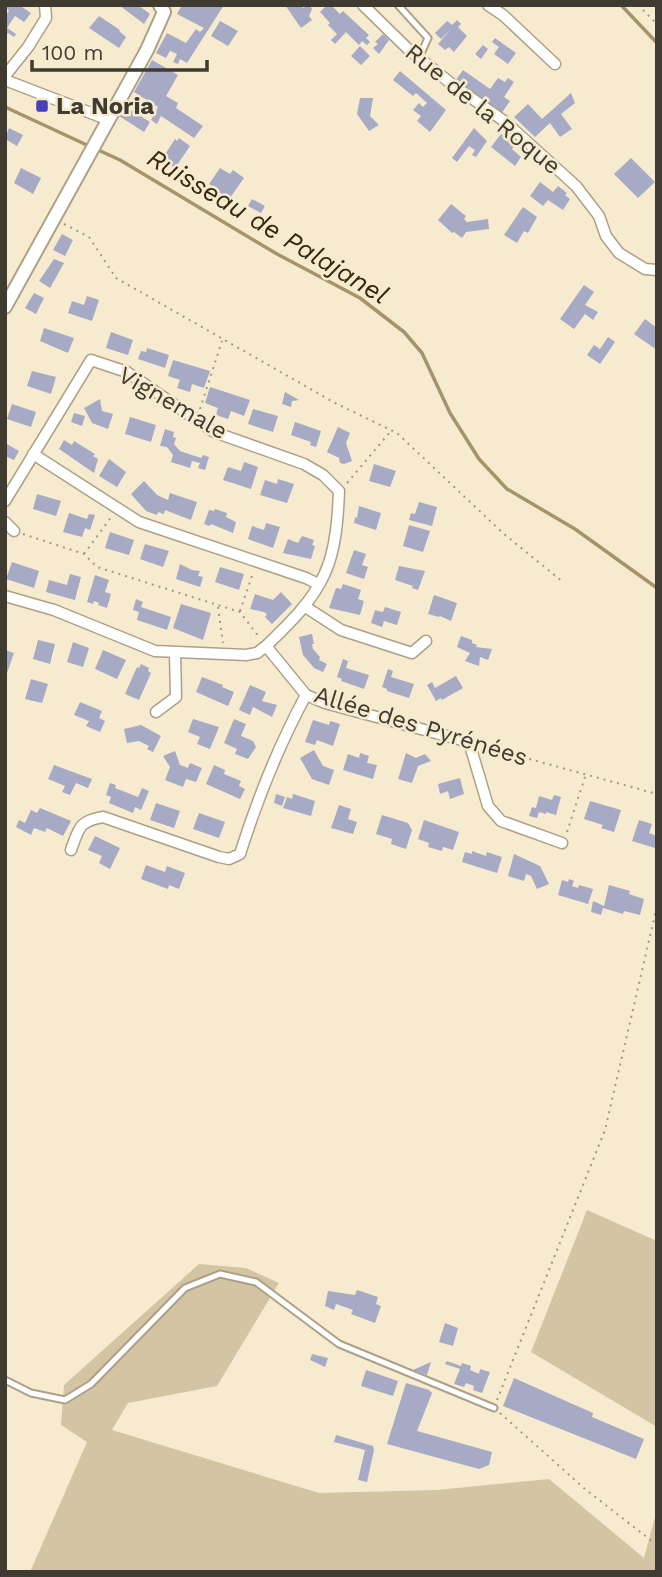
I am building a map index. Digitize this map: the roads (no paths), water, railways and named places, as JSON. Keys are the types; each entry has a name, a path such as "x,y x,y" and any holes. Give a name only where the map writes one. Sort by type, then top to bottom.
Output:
{"street":[{"path":"45,5 46,18 5,78 109,120"},
{"name":"Rue de la Roque","path":"363,5 419,58 504,121 576,186 599,216 606,236 619,253 645,269 657,270"},
{"path":"488,5 503,15 555,64"},
{"path":"5,307 148,50 164,8"},
{"name":"Vignemale","path":"5,501 91,360 127,372 214,432 304,464 323,475 339,491 337,524 325,573 318,584"},
{"path":"5,596 54,610 155,651 257,653 304,606 318,584 139,522 33,454"},
{"path":"5,522 14,531"},
{"path":"304,606 341,630 412,653 426,641"},
{"name":"Allée des Pyrénées","path":"266,646 306,695 325,704 469,742 488,806 501,821 562,843"},
{"path":"156,712 176,697 175,653"},
{"path":"71,850 81,825 89,819 103,817 229,859 240,854 251,817 306,695"}],"lane":[{"path":"398,5 428,38 419,58"},
{"path":"5,1380 31,1393 65,1400 91,1384 185,1289 220,1274 256,1282 339,1344 494,1408"}],"waterway":[{"path":"621,5 657,43"},
{"name":"Ruisseau de Palajanel","path":"5,107 89,146"},
{"name":"Ruisseau de Palajanel","path":"96,149 120,160 277,254 360,298 404,332 422,353 450,413 479,459 507,489 575,529 657,588"}],"place":[{"name":"La Noria","path":"42,106"}]}
